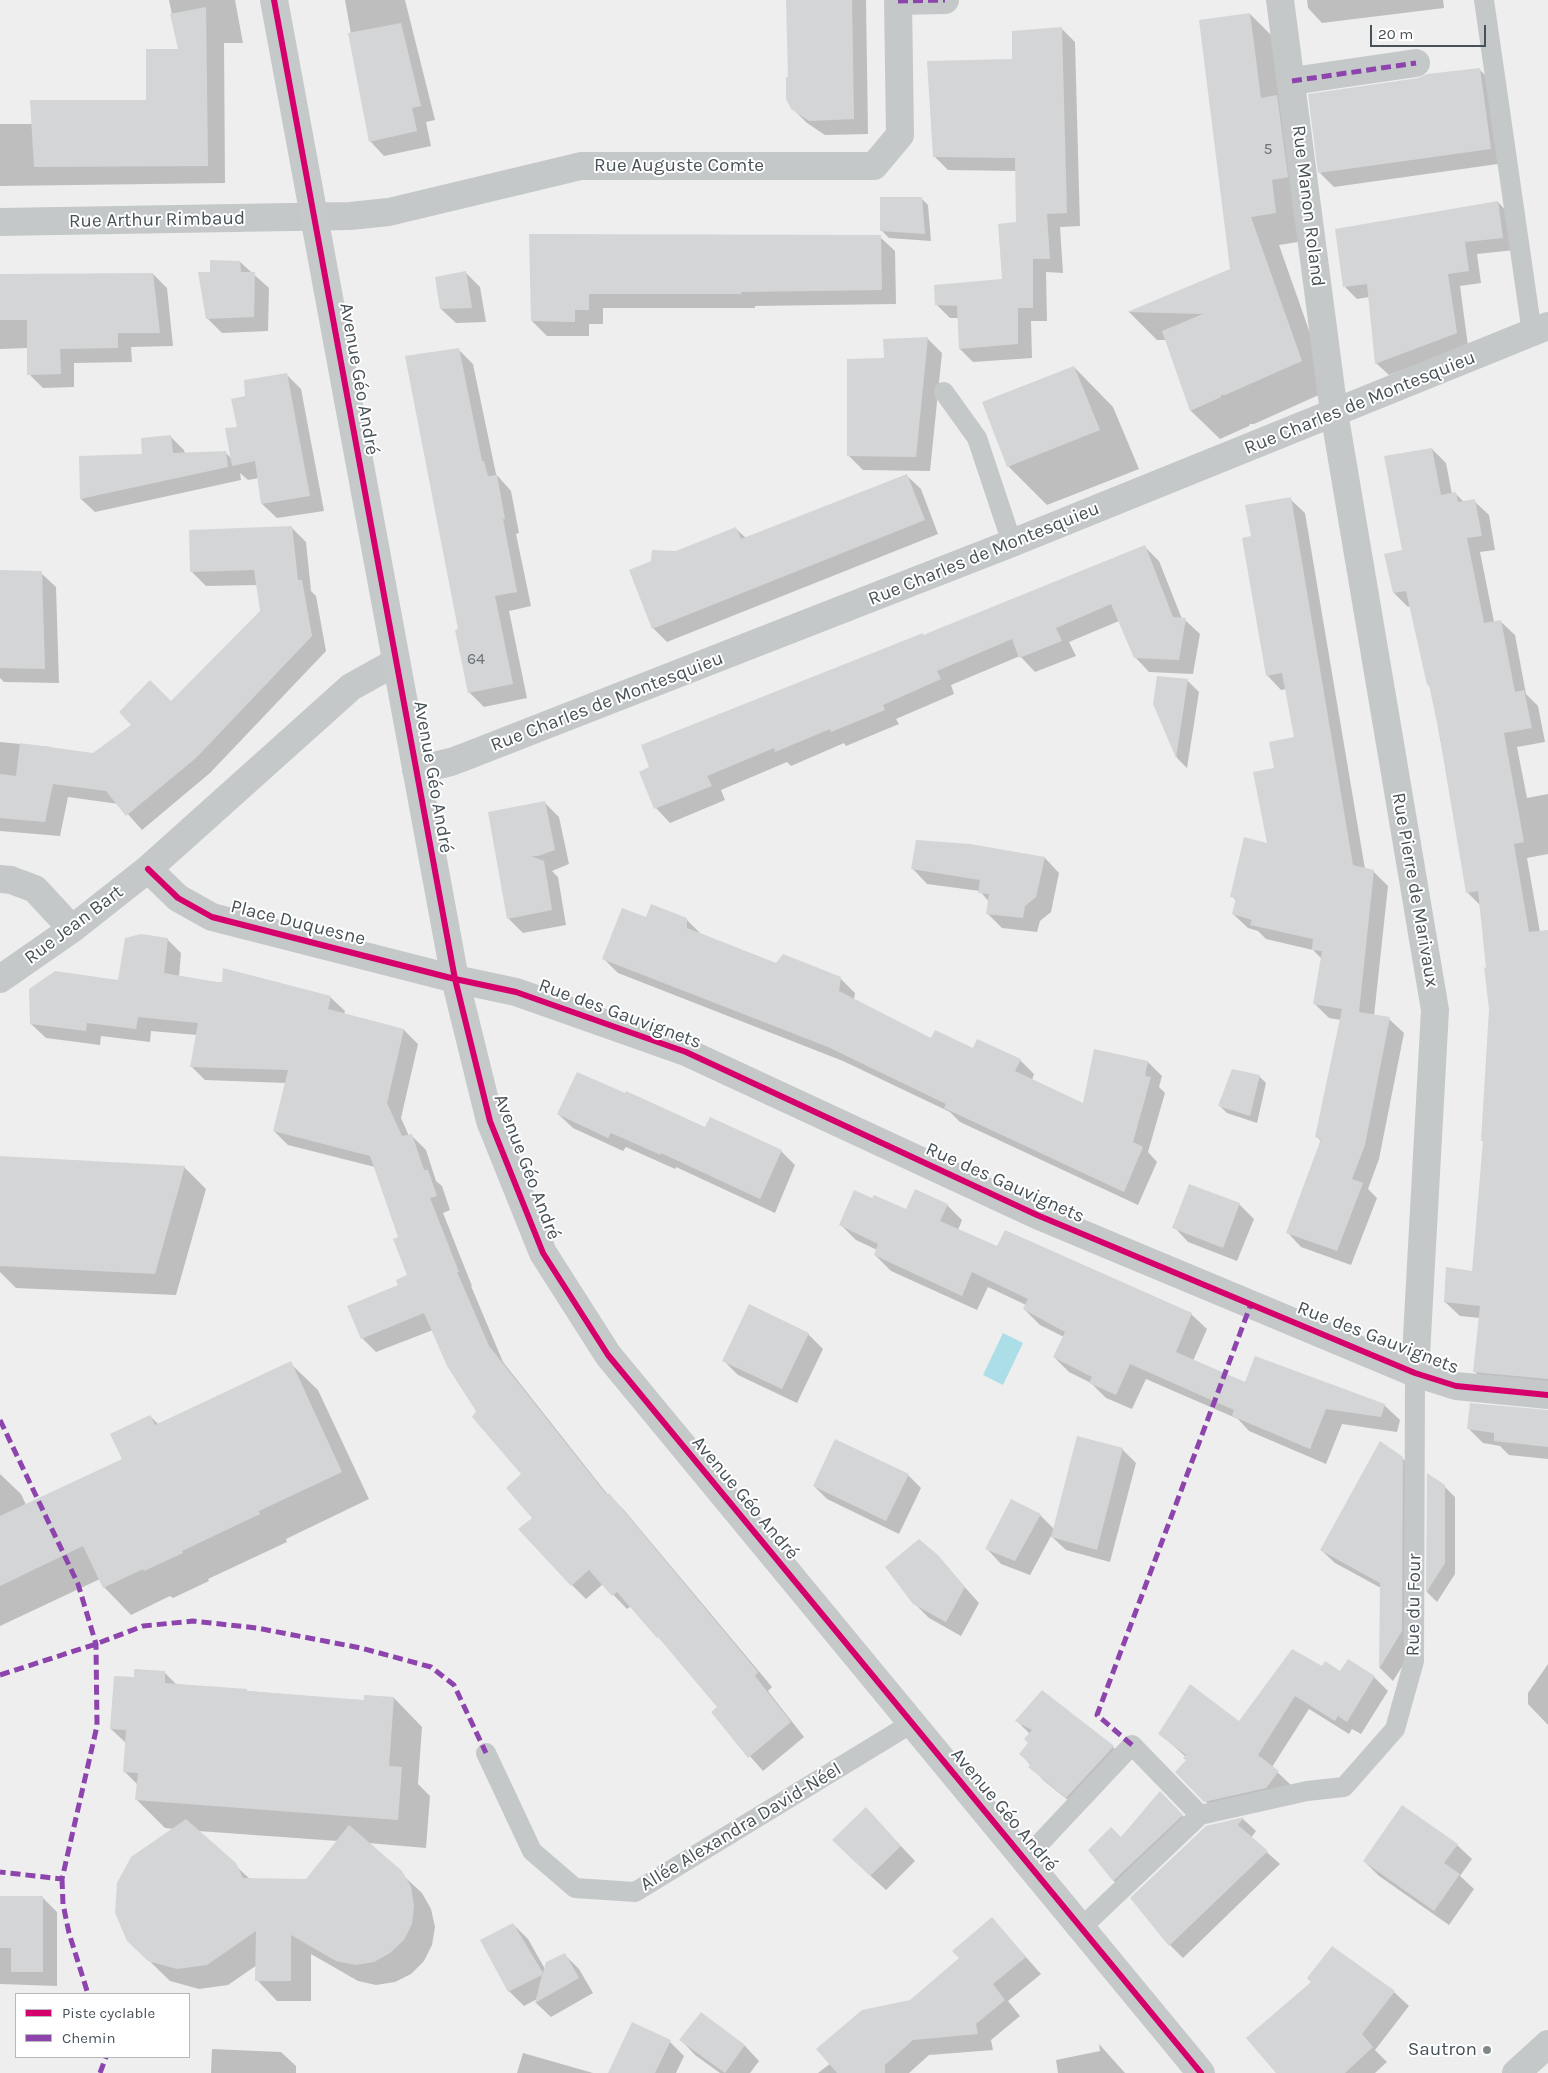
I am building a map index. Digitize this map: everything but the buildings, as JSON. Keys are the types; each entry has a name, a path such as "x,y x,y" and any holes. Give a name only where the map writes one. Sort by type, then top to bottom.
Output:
{"main road":[{"name":"Avenue Géo André","path":"274,0 455,979 490,1120 543,1253 608,1355 1201,2073"}],"street":[{"name":"Rue Auguste Comte","path":"314,218 389,212 581,166 874,166 900,135 898,0"},
{"path":"898,0 945,0"},
{"name":"Rue Manon Roland","path":"1280,0 1334,412"},
{"path":"1292,81 1416,63"},
{"name":"Rue Arthur Rimbaud","path":"0,222 314,218"},
{"name":"Rue Charles de Montesquieu","path":"416,770 451,762 476,753 1012,544 1540,330"},
{"name":"Rue Pierre de Marivaux","path":"1334,412 1435,1010 1415,1373"},
{"path":"148,869 351,687 396,662"},
{"name":"Rue Jean Bart","path":"0,979 72,928 148,869"},
{"name":"Place Duquesne","path":"148,869 178,898 212,916 455,979"},
{"path":"0,879 11,880 35,889 72,928"},
{"name":"Rue des Gauvignets","path":"455,979 516,992 686,1052 1037,1215 1415,1373 1456,1386 1548,1395"},
{"path":"1516,2073 1548,2044"}],"lane":[{"path":"1484,0 1540,330"},
{"path":"944,392 977,438 1012,544"},
{"name":"Rue du Four","path":"1200,1815 1307,1790 1344,1787 1395,1729 1414,1661 1415,1373"},
{"name":"Allée Alexandra David-Néel","path":"486,1753 532,1850 575,1888 635,1892 912,1724"},
{"path":"1025,1859 1132,1745 1200,1815 1081,1928"}],"water":[{"path":"1003,1333 1023,1343 1003,1385 983,1375"}],"marked path":[{"path":"898,1 945,0"},
{"path":"1292,81 1416,63"},
{"path":"1132,1745 1097,1715 1251,1304"},
{"path":"0,1420 78,1584 96,1644 97,1726 62,1879 0,1872"},
{"path":"0,1675 96,1644 143,1626 193,1621 257,1628 361,1648 431,1667 454,1685 486,1753"},
{"path":"62,1879 63,1904 69,1933 88,1993"},
{"path":"100,2073 106,2058"}],"cycle path":[{"path":"274,0 455,979 490,1121 543,1253 608,1355 1201,2073"},
{"path":"148,869 178,898 212,917 455,979 516,992 686,1052 1037,1215 1415,1373 1456,1386 1548,1395"}],"place":[{"name":"Sautron","path":"1487,2050"}]}
